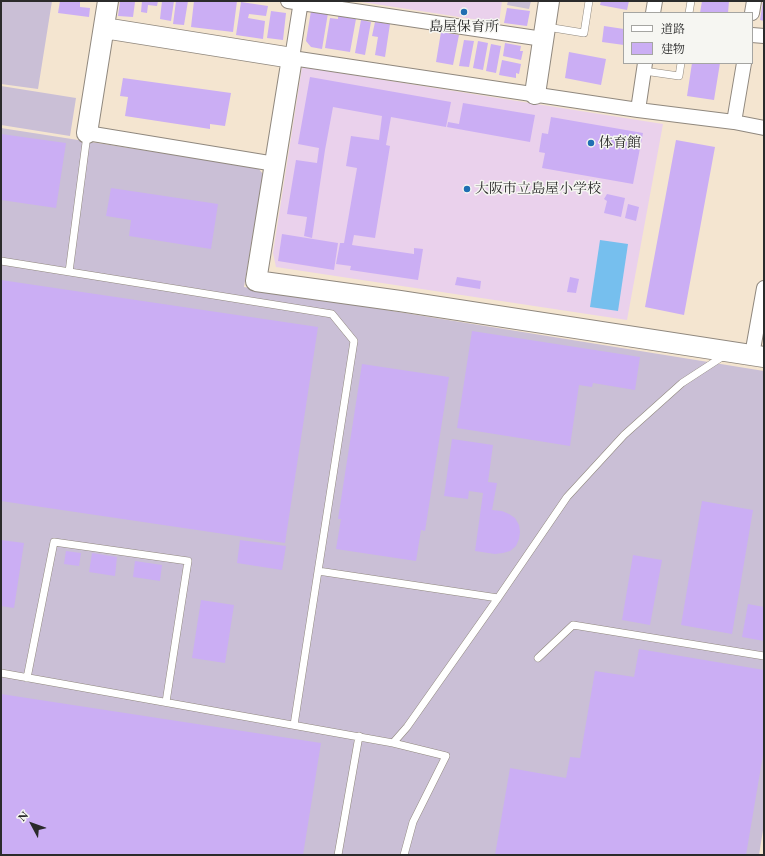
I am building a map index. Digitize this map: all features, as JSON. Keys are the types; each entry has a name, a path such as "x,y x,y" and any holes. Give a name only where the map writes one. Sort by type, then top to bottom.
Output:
{"street":[{"path":"108,1 87,133 275,164"},
{"path":"535,94 549,1"},
{"path":"653,12 655,1"},
{"path":"752,12 754,1"},
{"path":"544,33 297,2 292,58 256,281 400,300 758,356 764,288"},
{"path":"104,28 292,58 638,110 734,122 764,128"},
{"path":"753,35 764,36"},
{"path":"734,122 744,64"},
{"path":"638,110 645,67"}],"lane":[{"path":"544,33 584,33 589,1"},
{"path":"689,12 690,1"},
{"path":"645,67 679,76 681,64"},
{"path":"69,272 87,133"},
{"path":"1,261 332,314 354,341 294,725"},
{"path":"393,743 407,727 567,497 624,435 682,383 731,352"},
{"path":"27,678 54,542 188,561 166,702"},
{"path":"318,571 498,598"},
{"path":"538,658 573,625 764,656"},
{"path":"1,673 359,736 446,756 413,822 404,855"},
{"path":"338,855 359,736"}],"shaded area":[{"path":"1,1 52,1 38,89 1,84"},
{"name":"島屋保育所","path":"355,1 502,1 499,23"},
{"path":"508,1 531,1 529,9 507,5"},
{"name":"大阪市立島屋小学校","path":"302,67 663,124 627,320 276,267 273,253"},
{"path":"1,86 76,98 70,136 1,125"},
{"path":"1,128 258,168 263,174 244,287 764,371 764,824 759,855 1,855"}],"water":[{"path":"600,240 628,244 618,311 590,307"}],"building":[{"path":"60,1 80,1 80,7 90,8 89,17 58,13"},
{"path":"120,1 135,2 133,17 118,16"},
{"path":"142,1 158,1 157,6 148,5 147,13 141,12"},
{"path":"162,1 174,1 171,21 160,19"},
{"path":"176,1 188,1 184,25 173,24"},
{"path":"194,1 237,1 233,32 191,27"},
{"path":"601,1 629,1 627,10 600,5"},
{"path":"702,1 729,1 728,12 700,12"},
{"path":"764,1 764,21 760,20"},
{"path":"241,2 268,6 266,16 249,14 248,18 265,21 263,39 236,35"},
{"path":"507,8 530,11 527,26 504,23"},
{"path":"271,11 286,13 283,40 267,38"},
{"path":"311,11 328,13 322,49 311,47 306,41"},
{"path":"338,16 356,19 350,52 325,48 330,18 338,19"},
{"path":"361,20 371,22 365,55 355,53"},
{"path":"375,22 390,24 385,57 375,55 378,37 372,36"},
{"path":"604,26 623,29 623,45 602,42"},
{"path":"441,32 459,35 453,65 436,62"},
{"path":"464,40 474,41 469,67 459,66"},
{"path":"478,41 488,43 483,70 473,68"},
{"path":"505,43 521,46 520,51 523,51 521,60 503,56"},
{"path":"491,44 501,46 496,73 486,71"},
{"path":"569,52 606,59 601,85 565,78"},
{"path":"502,60 521,64 519,74 516,73 516,78 499,75"},
{"path":"692,64 720,64 714,100 687,96"},
{"path":"310,77 451,102 446,127 391,117 386,145 390,146 375,238 354,235 352,245 414,254 414,248 423,249 418,280 350,270 351,266 336,264 340,243 344,243 357,168 346,166 351,136 379,140 382,116 333,107 312,238 304,236 307,217 287,214 296,160 317,163 319,148 298,144"},
{"path":"123,78 231,93 225,126 210,124 210,129 125,116 128,97 120,96"},
{"path":"463,103 535,115 530,142 447,127 448,122 459,124"},
{"name":"体育館","path":"551,117 643,133 633,184 542,168 545,153 539,152 542,133 548,134"},
{"path":"1,134 66,143 56,208 1,200"},
{"path":"676,140 715,147 684,315 645,307"},
{"path":"111,188 218,204 211,249 129,236 131,220 106,216"},
{"path":"607,194 625,198 621,217 604,213 607,201 604,199"},
{"path":"628,204 639,207 636,221 625,218"},
{"path":"282,234 338,243 334,270 278,261"},
{"path":"457,277 481,281 480,289 455,285"},
{"path":"570,277 579,279 576,293 567,292"},
{"path":"1,280 318,327 285,543 1,501"},
{"path":"472,331 640,357 635,390 593,383 592,387 579,385 570,446 457,428"},
{"path":"362,364 449,377 425,531 421,530 416,561 336,549 341,519 338,519"},
{"path":"452,439 493,445 488,482 497,483 492,510 502,511 509,514 515,518 519,525 519,539 516,546 510,551 495,554 475,551 483,493 469,491 468,499 444,496"},
{"path":"702,501 753,510 732,634 681,625"},
{"path":"1,540 24,543 14,608 1,606"},
{"path":"240,540 286,546 282,570 237,563"},
{"path":"66,551 81,553 79,566 64,564"},
{"path":"92,553 117,557 115,576 89,572"},
{"path":"633,555 662,560 650,625 622,620"},
{"path":"135,561 162,565 160,581 133,577"},
{"path":"201,600 234,605 225,663 192,658"},
{"path":"748,604 764,607 764,641 742,637"},
{"path":"639,649 764,670 764,749 746,855 495,855 510,768 566,778 570,757 580,758 595,671 634,677"},
{"path":"1,694 321,743 303,855 1,855"}],"place":[{"name":"島屋保育所","path":"464,12"},
{"name":"体育館","path":"591,143"},
{"name":"大阪市立島屋小学校","path":"467,189"}]}
